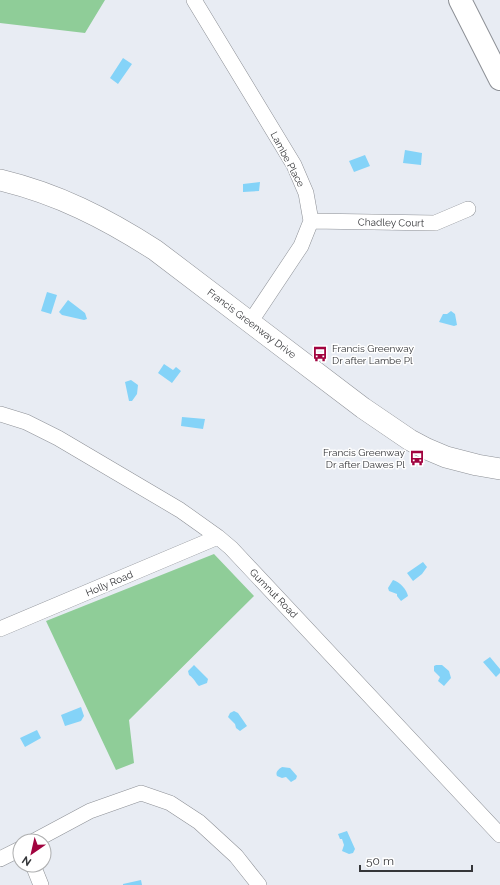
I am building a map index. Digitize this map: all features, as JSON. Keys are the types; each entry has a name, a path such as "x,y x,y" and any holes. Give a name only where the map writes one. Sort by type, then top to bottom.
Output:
{"main road":[{"path":"460,0 500,79"},
{"name":"Francis Greenway Drive","path":"0,180 20,185 81,207 120,227 155,250 251,321 363,408 410,440 446,457 500,469"}],"street":[{"name":"Lambe Place","path":"194,0 294,165 306,193 311,221"},
{"name":"Chadley Court","path":"311,221 435,223 468,209"},
{"path":"251,321 301,246 311,221"},
{"name":"Gumnut Road","path":"0,414 26,422 58,438 180,510 218,537 231,548 296,616 500,835"},
{"name":"Holly Road","path":"0,629 218,537"},
{"path":"49,833 90,811 141,793 170,803 199,822 236,856 259,885"},
{"path":"0,859 12,853"},
{"path":"36,873 41,885"}],"green space":[{"path":"0,0 105,0 85,33 0,23"},
{"path":"214,554 254,596 129,720 134,763 116,770 46,621"}],"water":[{"path":"123,58 132,64 118,84 110,78"},
{"path":"405,150 422,153 421,165 403,163"},
{"path":"365,155 370,166 354,172 349,161"},
{"path":"260,182 259,191 243,192 243,184"},
{"path":"47,292 57,295 51,314 41,311"},
{"path":"68,300 85,313 87,319 84,320 62,315 59,312"},
{"path":"451,311 455,314 457,325 454,326 439,322 443,314 447,314"},
{"path":"164,364 173,370 176,367 181,371 172,383 158,373"},
{"path":"131,380 138,385 137,394 132,401 129,401 125,382"},
{"path":"182,417 205,419 203,429 181,426"},
{"path":"423,562 427,567 422,574 413,581 407,573"},
{"path":"393,580 401,584 408,596 401,601 397,594 389,591 388,588"},
{"path":"490,657 500,669 500,673 496,677 483,662"},
{"path":"194,665 208,679 207,683 199,686 189,675 188,671"},
{"path":"442,665 449,671 451,678 444,686 438,681 440,677 434,671 434,666"},
{"path":"81,707 84,716 81,721 65,726 61,715"},
{"path":"234,711 238,713 247,726 240,731 228,717 230,713"},
{"path":"37,730 41,738 25,747 20,738"},
{"path":"282,767 290,768 297,776 296,779 291,782 286,777 282,778 277,776 277,772"},
{"path":"347,831 355,849 353,853 349,854 342,851 344,845 338,834"},
{"path":"141,880 142,885 123,885 123,884"}],"place":[{"name":"Francis Greenway Dr after Lambe Pl","path":"320,354"},
{"name":"Francis Greenway Dr after Dawes Pl","path":"417,458"}]}
